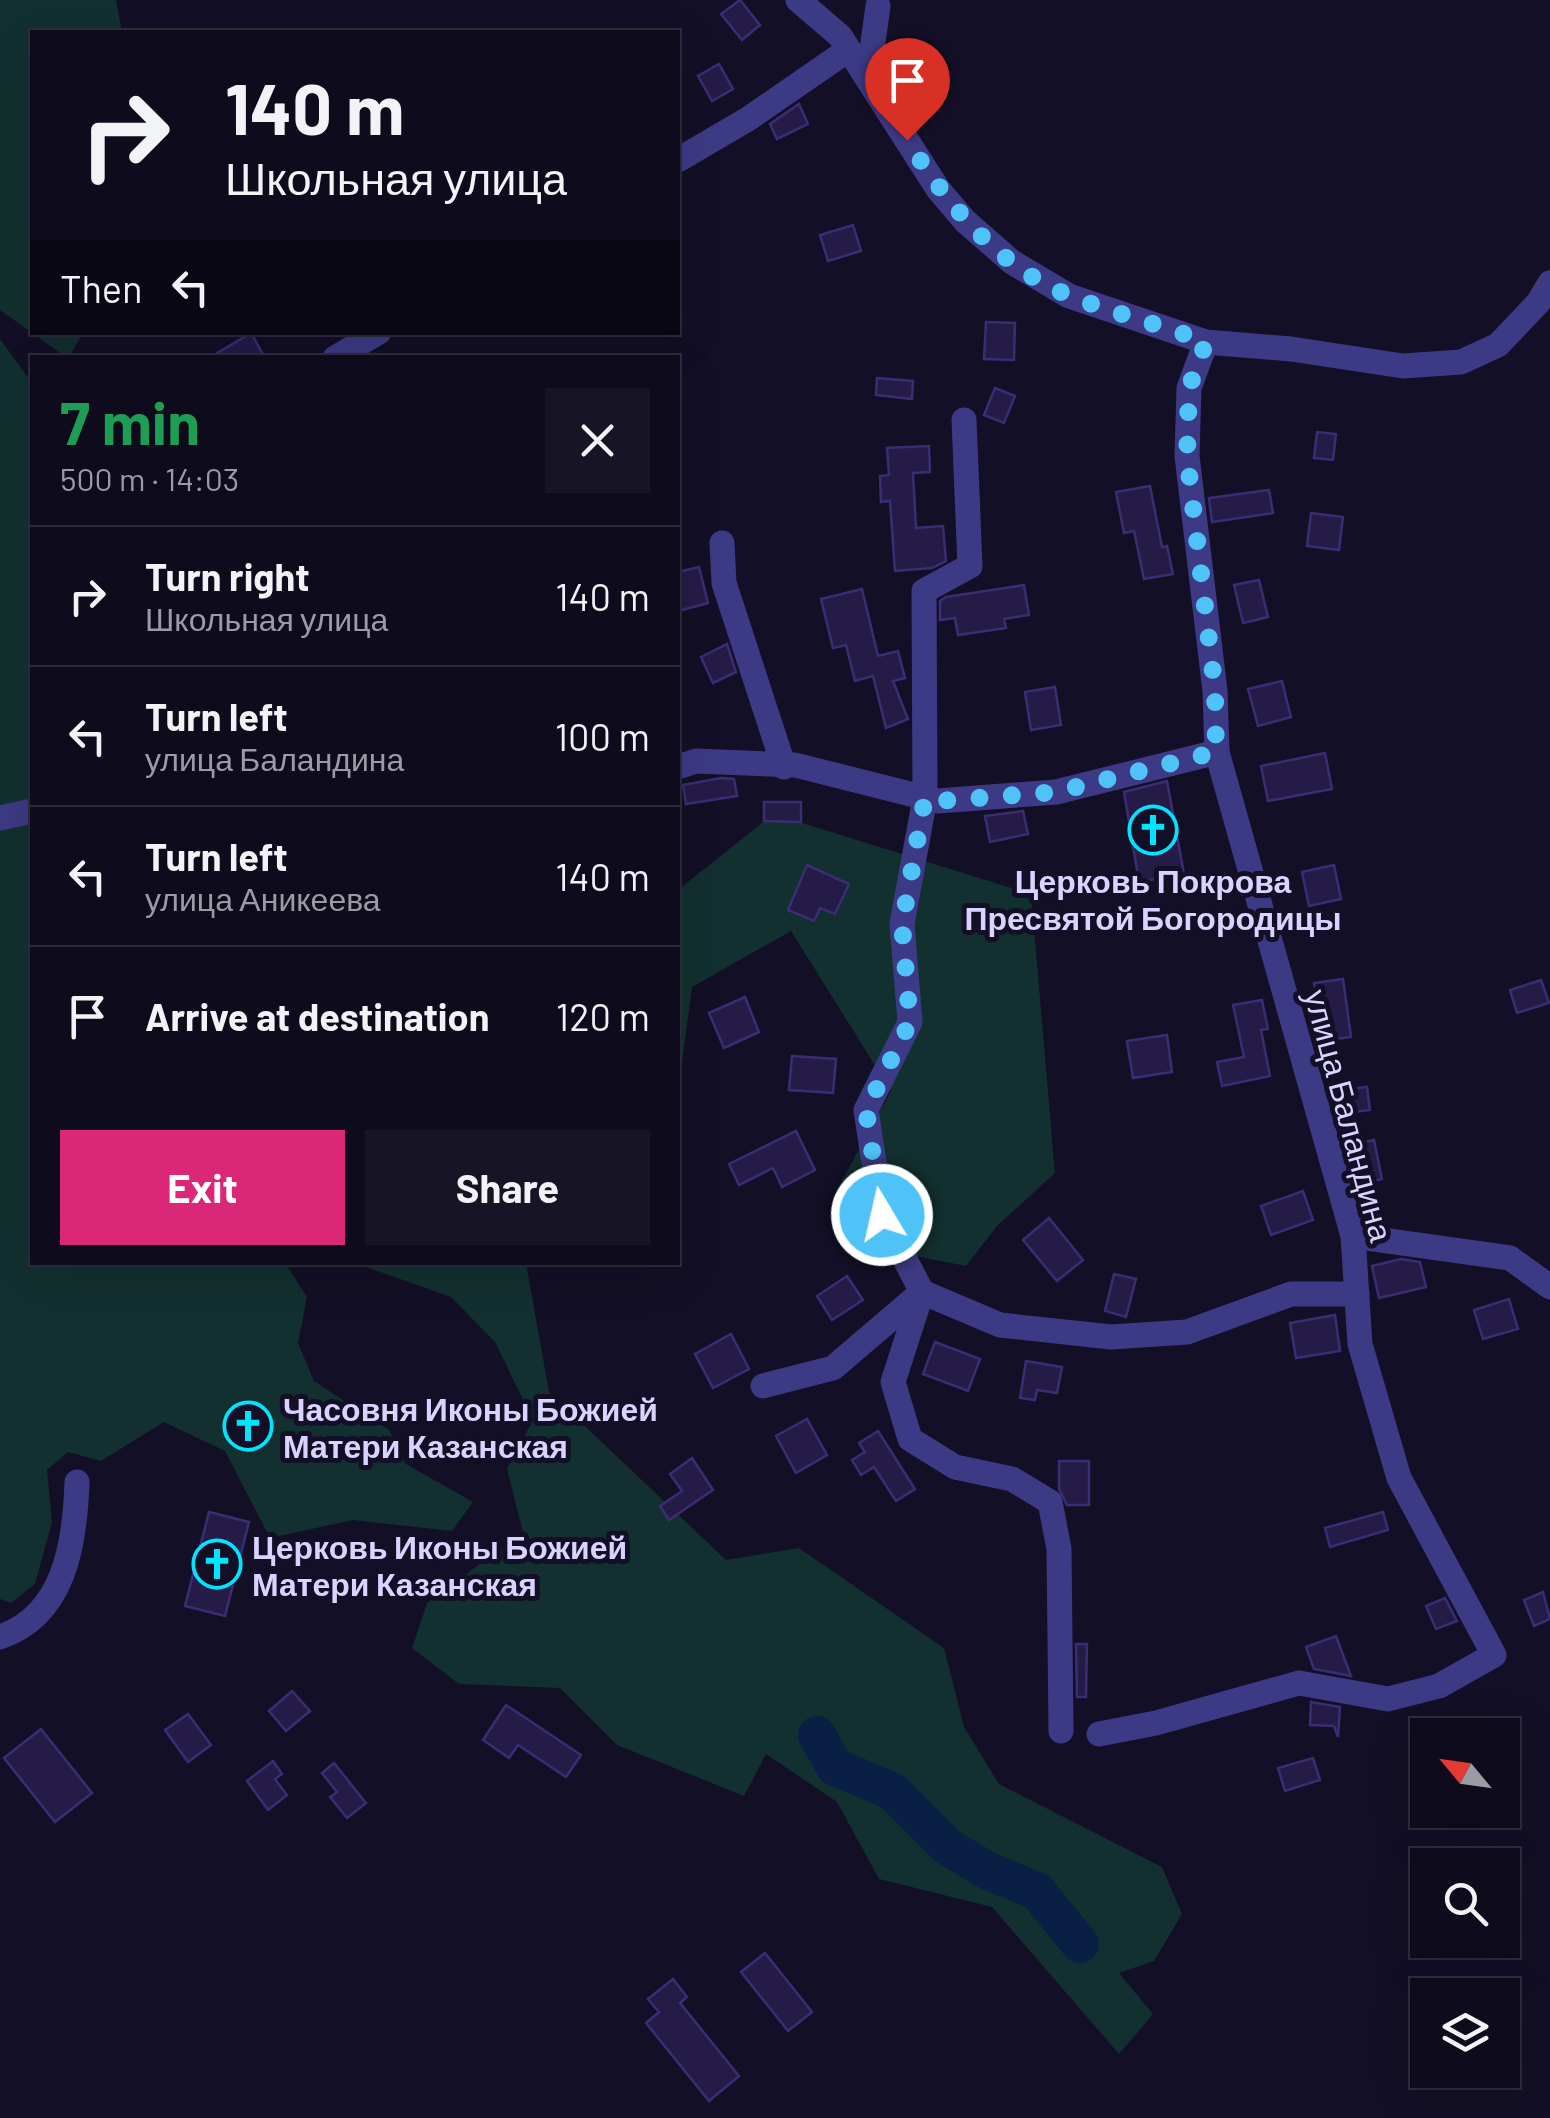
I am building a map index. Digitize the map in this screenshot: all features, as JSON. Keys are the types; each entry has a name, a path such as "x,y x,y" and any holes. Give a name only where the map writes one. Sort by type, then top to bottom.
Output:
{"street":[{"path":"798,0 844,43 938,189 966,222 1012,262 1070,296 1206,342 1403,366 1461,362 1498,345 1538,303 1550,284"},
{"path":"680,159 748,119 844,43 879,3"},
{"path":"876,90 872,50 879,3"},
{"path":"341,355 374,335"},
{"name":"улица Баландина","path":"1098,1734 1156,1723 1299,1683 1388,1699 1439,1686 1494,1655 1399,1478 1360,1344 1353,1236 1216,752 1215,690 1187,456 1189,388 1206,342"},
{"path":"964,420 970,566 924,591 925,798 902,924 910,1022 866,1110 882,1215 922,1292 1000,1325 1110,1337 1187,1332 1290,1294 1357,1294"},
{"path":"722,544 724,583 784,767"},
{"path":"680,766 696,761 795,765 938,801 1056,792 1216,752"},
{"path":"0,818 30,811"},
{"path":"1353,1236 1510,1258 1550,1287"},
{"path":"764,1386 833,1368 922,1292"},
{"path":"922,1292 893,1382 910,1439 955,1467 1012,1480 1050,1502 1059,1549 1061,1731"},
{"path":"0,1637 24,1629 53,1598 76,1532 77,1482"}],"green space":[{"path":"0,0 116,0 122,30 30,30 30,331 0,310"},
{"path":"35,335 82,335 70,355 63,355"},
{"path":"0,339 30,380 30,1265 286,1265 307,1297 298,1343 314,1381 389,1430 406,1464 473,1502 452,1531 353,1520 270,1538 225,1451 164,1422 101,1461 68,1452 47,1470 52,1522 35,1584 11,1603 0,1599"},
{"path":"773,814 1031,894 1055,1173 997,1226 966,1266 880,1249 839,1186 891,1091 791,931 692,987 680,1078 680,888"},
{"path":"361,1265 526,1265 549,1392 726,1560 799,1548 944,1648 964,1727 999,1784 1162,1867 1182,1914 1154,1961 1119,1973 1153,2014 1119,2054 992,1907 879,1879 837,1802 766,1754 744,1796 617,1745 560,1688 459,1684 412,1648 427,1603 523,1532 507,1469 533,1420 495,1342 451,1297"}],"building":[{"path":"740,0 760,25 742,40 721,14"},
{"path":"719,64 733,89 712,101 698,76"},
{"path":"799,104 808,124 777,139 770,124"},
{"path":"853,225 861,251 828,261 820,235"},
{"path":"986,322 1015,323 1014,360 984,359"},
{"path":"252,335 263,355 214,355"},
{"path":"877,378 913,381 912,399 876,395"},
{"path":"995,388 1015,396 1004,423 984,415"},
{"path":"1317,432 1336,434 1333,460 1314,458"},
{"path":"929,446 930,472 913,473 916,528 943,526 946,561 932,568 895,571 890,501 881,502 880,476 889,475 887,448"},
{"path":"1150,486 1162,547 1167,546 1173,574 1144,579 1134,531 1124,533 1116,492"},
{"path":"1269,490 1273,513 1212,522 1209,498"},
{"path":"1311,513 1343,517 1339,550 1307,546"},
{"path":"699,567 708,603 680,610 680,572"},
{"path":"1259,580 1268,617 1243,623 1234,585"},
{"path":"1024,585 1029,615 1004,619 1006,628 958,635 955,618 940,620 940,601 946,597"},
{"path":"862,589 878,656 898,651 905,678 893,681 908,719 886,728 873,676 855,681 846,645 833,648 821,599"},
{"path":"727,644 736,672 713,683 701,657"},
{"path":"1282,681 1291,717 1258,726 1248,689"},
{"path":"1055,687 1061,725 1031,730 1025,692"},
{"path":"1325,753 1332,789 1268,801 1261,766"},
{"path":"734,779 737,796 686,804 683,785"},
{"name":"Церковь Покрова Пресвятой Богородицы","path":"1167,781 1184,874 1139,882 1124,792"},
{"path":"764,802 801,802 801,822 764,821"},
{"path":"1023,811 1028,834 990,842 985,816"},
{"path":"807,865 849,884 835,914 820,908 814,921 788,910"},
{"path":"1334,865 1341,899 1309,906 1302,872"},
{"path":"1343,979 1351,1037 1321,1041 1314,983"},
{"path":"1541,980 1549,1003 1517,1013 1510,990"},
{"path":"745,997 759,1032 724,1048 709,1013"},
{"path":"1262,1000 1268,1029 1261,1030 1270,1076 1222,1086 1217,1062 1244,1057 1233,1005"},
{"path":"1167,1035 1172,1072 1133,1078 1127,1041"},
{"path":"792,1056 836,1059 833,1093 789,1090"},
{"path":"1367,1087 1370,1110 1336,1114 1333,1091"},
{"path":"796,1131 815,1170 782,1187 773,1168 739,1185 729,1164"},
{"path":"1374,1140 1382,1179 1355,1185 1345,1146"},
{"path":"1303,1191 1313,1220 1271,1235 1261,1206"},
{"path":"1049,1218 1083,1260 1057,1281 1023,1240"},
{"path":"1401,1259 1420,1262 1426,1287 1379,1298 1372,1266"},
{"path":"1114,1274 1136,1279 1126,1317 1105,1311"},
{"path":"847,1276 863,1300 832,1320 817,1296"},
{"path":"1509,1299 1518,1329 1483,1339 1474,1310"},
{"path":"1335,1315 1340,1351 1296,1358 1290,1323"},
{"path":"731,1334 749,1369 713,1388 695,1354"},
{"path":"935,1342 980,1359 968,1391 923,1374"},
{"path":"1026,1361 1062,1367 1057,1393 1037,1390 1035,1400 1020,1398"},
{"name":"Часовня Иконы Божией Матери Казанская","path":"251,1411 263,1427 241,1445 228,1429"},
{"path":"807,1419 827,1455 796,1473 776,1436"},
{"path":"878,1431 915,1489 896,1501 874,1467 861,1475 852,1460 865,1452 859,1443"},
{"path":"692,1458 713,1490 669,1520 660,1506 682,1491 670,1474"},
{"path":"1059,1461 1089,1461 1089,1505 1067,1505 1059,1489"},
{"name":"Церковь Иконы Божией Матери Казанская","path":"209,1512 249,1522 225,1616 185,1606"},
{"path":"1383,1512 1388,1530 1330,1547 1325,1528"},
{"path":"1543,1592 1550,1619 1534,1626 1524,1600"},
{"path":"1445,1598 1457,1621 1436,1629 1426,1606"},
{"path":"1336,1636 1351,1676 1314,1669 1306,1647"},
{"path":"1076,1644 1087,1644 1086,1697 1077,1697"},
{"path":"292,1691 310,1711 286,1731 269,1711"},
{"path":"1311,1702 1340,1707 1338,1737 1334,1726 1310,1725"},
{"path":"506,1705 581,1755 566,1777 518,1745 509,1758 483,1740"},
{"path":"188,1714 211,1745 188,1762 165,1730"},
{"path":"41,1729 92,1793 55,1822 4,1758"},
{"path":"1313,1758 1320,1780 1285,1791 1278,1768"},
{"path":"273,1761 282,1774 275,1779 287,1795 268,1810 247,1781"},
{"path":"334,1763 366,1803 347,1818 330,1797 337,1792 322,1773"},
{"path":"765,1953 812,2012 788,2031 741,1972"},
{"path":"673,1979 687,1997 680,2003 739,2076 709,2101 646,2023 659,2012 648,1999"}],"waterway":[{"path":"817,1735 835,1767 892,1791 948,1847 988,1871 1037,1891 1080,1944"}],"place":[{"name":"Церковь Покрова Пресвятой Богородицы","path":"1153,830"},
{"name":"Часовня Иконы Божией Матери Казанская","path":"248,1426"},
{"name":"Церковь Иконы Божией Матери Казанская","path":"217,1564"}],"route":[{"path":"882,1215 866,1110 910,1022 902,924 925,798 938,801 1056,792 1216,752 1215,690 1187,456 1189,388 1206,342 1070,296 1012,262 966,222 938,189 907,140"}]}
